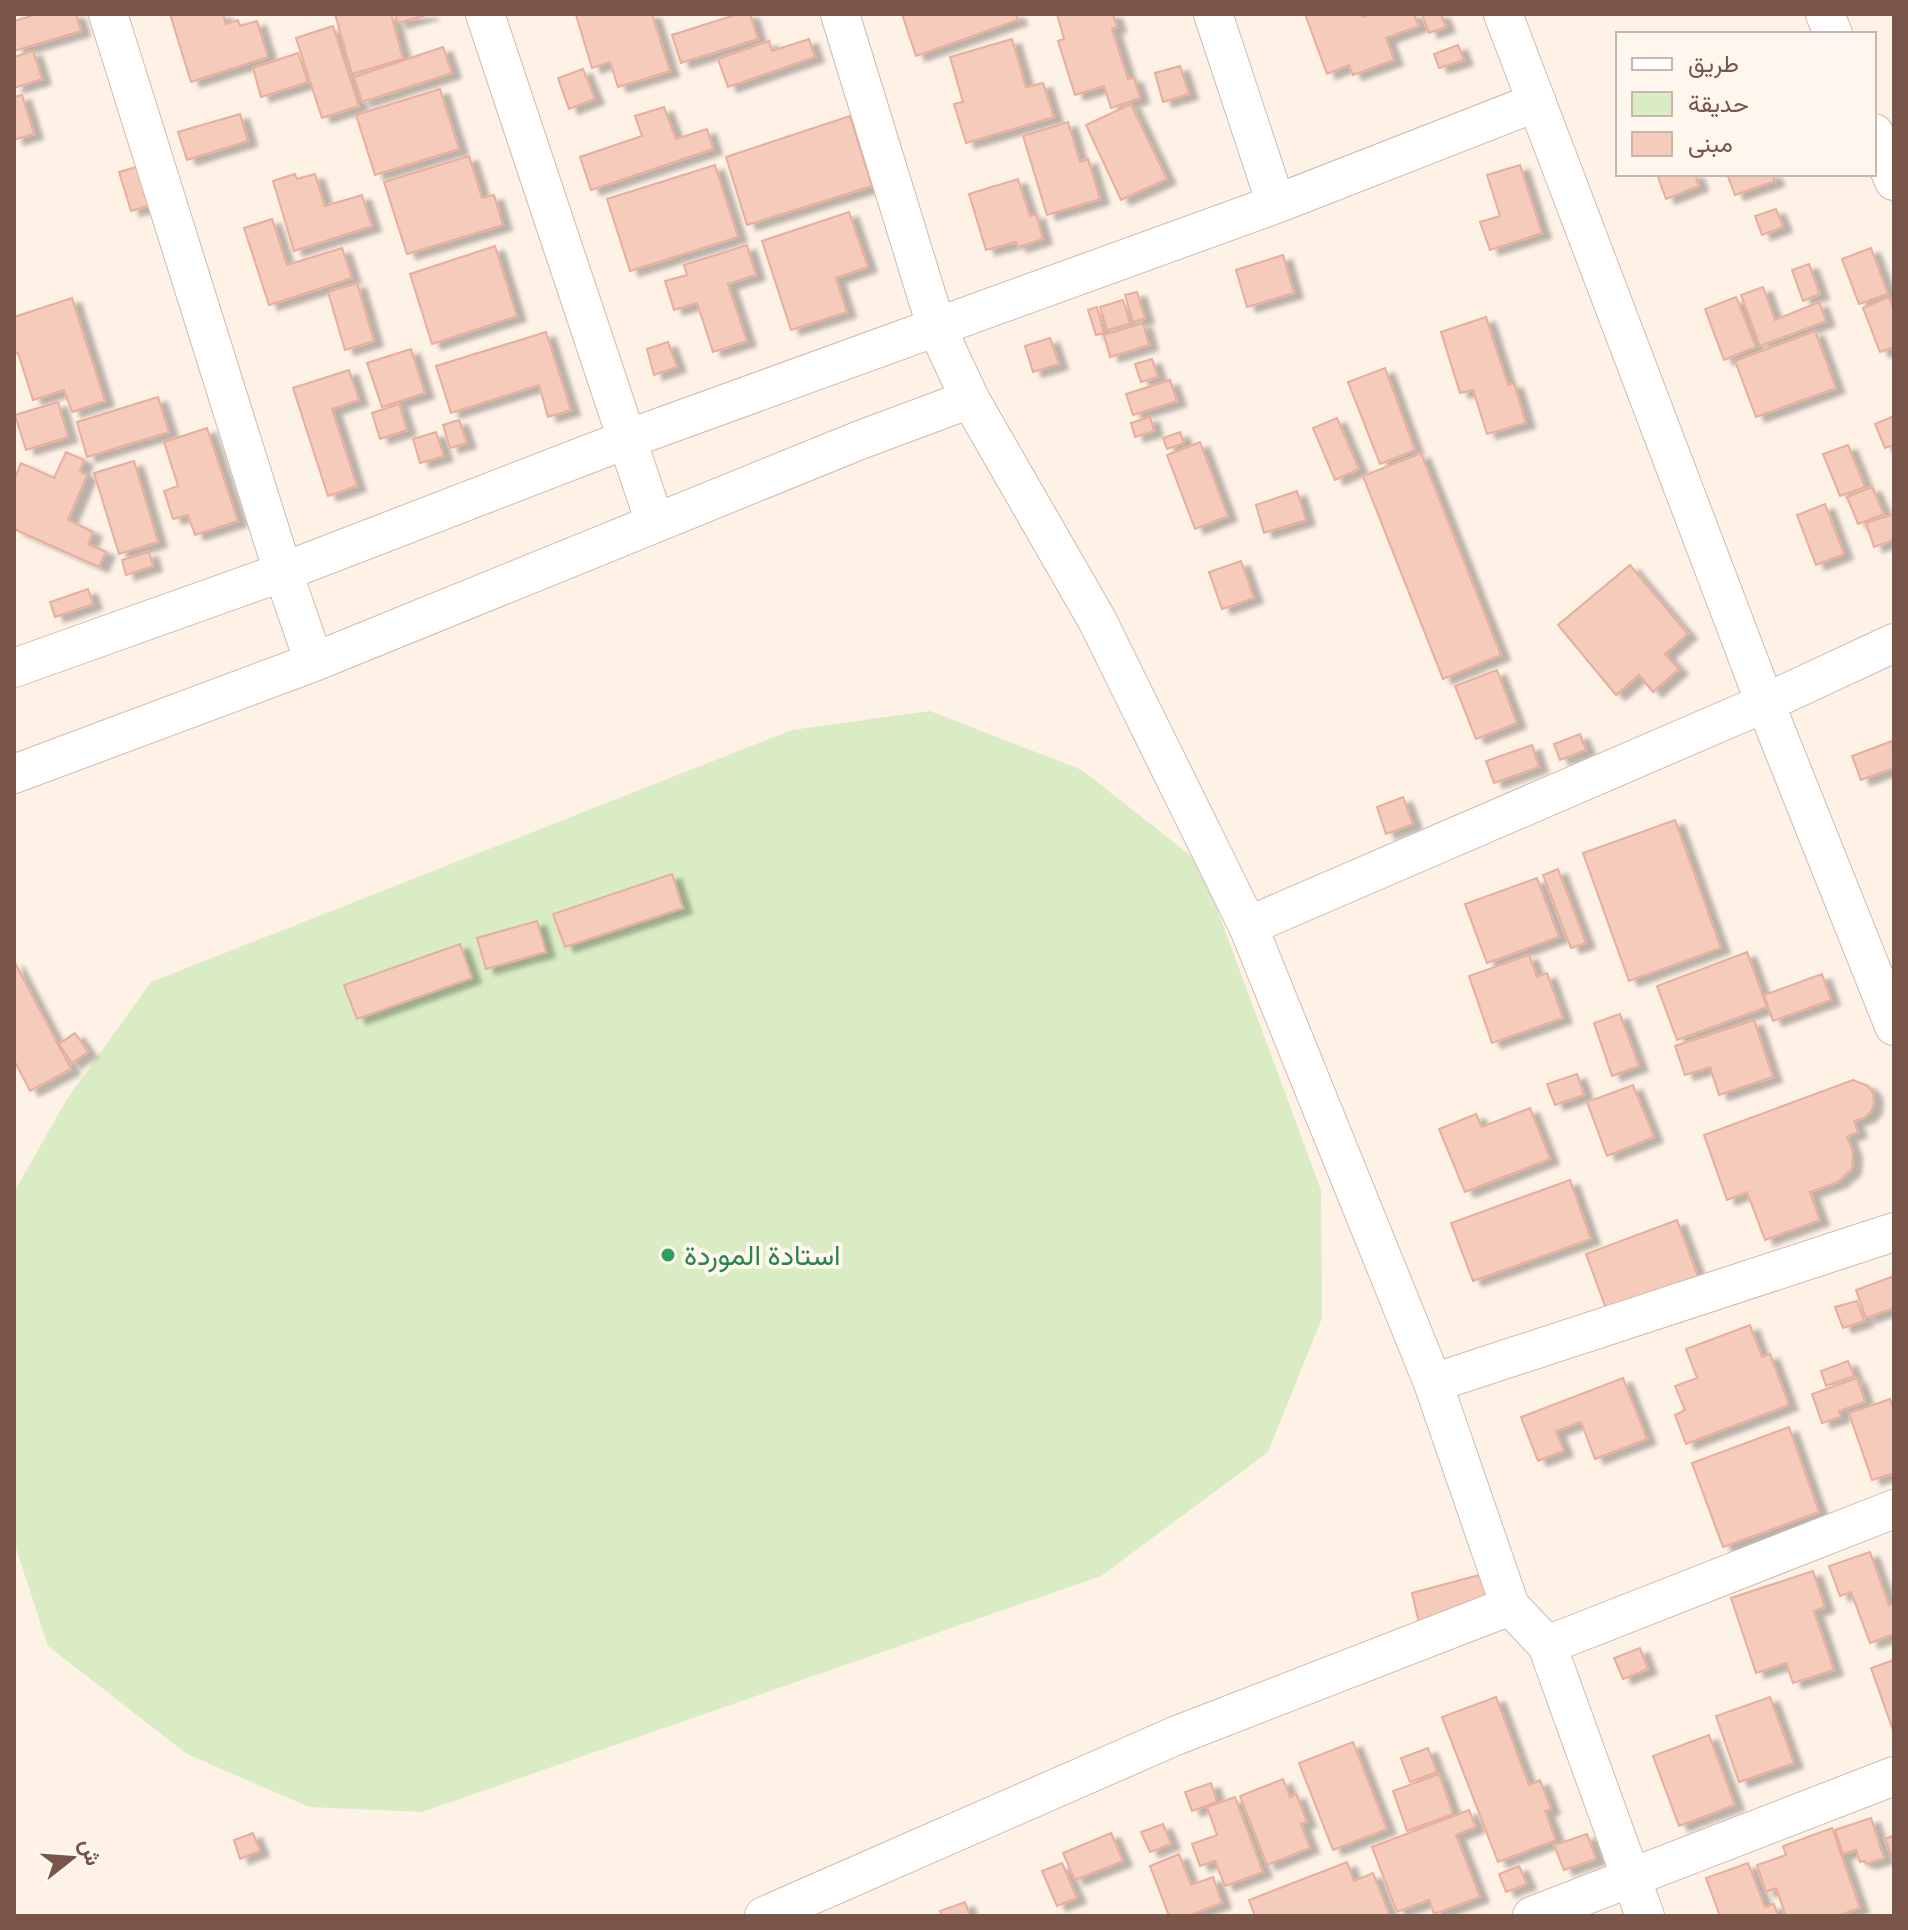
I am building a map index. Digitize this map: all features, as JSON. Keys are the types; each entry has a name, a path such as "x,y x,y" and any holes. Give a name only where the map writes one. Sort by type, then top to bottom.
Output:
{"street":[{"path":"108,14 314,662"},
{"path":"485,14 655,523"},
{"path":"840,14 936,326 970,399 1097,620 1248,926 1433,1383 1510,1606 1547,1645 1645,1916"},
{"path":"1213,14 1276,204"},
{"path":"1515,18 1537,102 1765,703 1894,1026"},
{"path":"14,668 283,572 625,440 1276,204 1537,102"},
{"path":"1876,138 1894,181"},
{"path":"14,774 314,662 860,440 970,399"},
{"path":"1248,926 1765,703 1894,643"},
{"path":"1433,1383 1894,1232"},
{"path":"1547,1645 1894,1509"},
{"path":"764,1916 1175,1736 1510,1606"},
{"path":"1532,1916 1894,1776"}],"green space":[{"name":"استادة الموردة","path":"930,711 1082,770 1200,863 1321,1190 1322,1318 1268,1452 1101,1576 422,1812 309,1807 187,1754 48,1646 14,1542 14,1192 67,1099 151,982 792,730"}],"building":[{"path":"38,14 76,14 81,31 14,51 14,21"},
{"path":"170,14 223,14 226,24 238,20 240,26 257,21 268,57 191,82"},
{"path":"335,14 391,14 403,59 352,74"},
{"path":"395,14 430,14 398,23"},
{"path":"652,14 670,71 618,87 610,62 592,68 576,15"},
{"path":"738,14 750,14 758,39 681,63 672,35"},
{"path":"902,14 1016,14 1018,20 916,56"},
{"path":"1057,14 1113,14 1117,27 1112,29 1128,79 1134,78 1140,98 1111,108 1104,86 1075,95 1058,41 1064,39"},
{"path":"1305,14 1362,14 1363,17 1372,14 1414,14 1419,26 1386,38 1394,60 1353,75 1349,65 1327,74"},
{"path":"1422,14 1441,14 1446,27 1429,33"},
{"path":"333,26 359,106 322,118 296,38"},
{"path":"809,39 815,57 728,87 718,59 769,41 772,51"},
{"path":"1012,39 1026,87 1043,83 1054,117 966,143 954,104 963,102 950,57"},
{"path":"1458,45 1464,60 1439,68 1434,54"},
{"path":"443,47 452,73 362,102 354,77"},
{"path":"33,51 42,79 14,88 14,57"},
{"path":"298,53 308,82 261,97 253,68"},
{"path":"1180,66 1189,94 1163,102 1155,73"},
{"path":"583,69 595,99 569,109 558,78"},
{"path":"440,89 459,149 375,175 356,115"},
{"path":"22,95 34,134 14,140 14,97"},
{"path":"1131,104 1167,179 1121,200 1086,125"},
{"path":"664,107 676,139 707,129 713,149 591,190 580,157 642,136 635,116"},
{"path":"240,114 248,141 187,160 178,132"},
{"path":"850,116 872,186 747,225 726,157"},
{"path":"1068,122 1080,162 1088,159 1100,199 1047,215 1023,136"},
{"path":"469,156 482,198 494,195 503,225 407,254 384,182"},
{"path":"143,165 154,204 131,211 119,172"},
{"path":"715,165 738,237 630,271 607,199"},
{"path":"1520,165 1542,233 1490,250 1480,222 1500,216 1487,175"},
{"path":"295,174 297,179 315,174 325,206 362,195 372,226 294,251 273,181"},
{"path":"1658,176 1696,176 1699,186 1666,199"},
{"path":"1728,176 1774,176 1775,181 1735,195"},
{"path":"1018,179 1030,216 1036,214 1043,239 1018,247 1016,242 986,250 969,194"},
{"path":"1776,209 1783,227 1762,235 1755,216"},
{"path":"849,212 868,267 836,278 847,312 791,330 762,241"},
{"path":"272,219 287,265 342,248 352,278 269,305 244,228"},
{"path":"747,245 756,275 728,284 747,341 713,352 697,303 674,310 665,281 687,275 684,265"},
{"path":"495,246 517,316 432,344 410,274"},
{"path":"1871,248 1888,294 1859,304 1842,259"},
{"path":"1283,255 1294,293 1247,307 1236,270"},
{"path":"1809,264 1820,294 1803,301 1792,270"},
{"path":"357,283 374,341 345,350 328,292"},
{"path":"1763,287 1775,320 1819,302 1826,321 1760,346 1741,295"},
{"path":"1137,292 1145,318 1133,322 1125,295"},
{"path":"1736,297 1756,347 1724,360 1705,309"},
{"path":"1889,297 1894,311 1894,347 1880,352 1863,308"},
{"path":"72,298 105,401 72,412 64,390 33,400 18,353 14,354 14,317"},
{"path":"1123,300 1130,324 1107,330 1100,307"},
{"path":"1097,307 1104,333 1096,335 1088,310"},
{"path":"1486,317 1508,385 1514,383 1526,423 1487,434 1473,390 1460,393 1441,332"},
{"path":"1143,323 1149,345 1110,357 1104,335"},
{"path":"1815,331 1836,388 1756,417 1735,361"},
{"path":"546,332 571,410 548,417 539,385 451,413 436,366"},
{"path":"1050,338 1059,364 1033,372 1025,346"},
{"path":"668,342 677,367 654,375 647,349"},
{"path":"411,349 425,393 382,407 367,363"},
{"path":"1152,359 1158,377 1141,382 1135,364"},
{"path":"1385,368 1415,450 1380,464 1348,382"},
{"path":"349,370 359,400 332,409 357,486 328,496 293,388"},
{"path":"1170,380 1177,401 1133,415 1126,394"},
{"path":"158,397 169,432 87,457 77,422"},
{"path":"58,402 68,437 26,450 15,415"},
{"path":"399,404 407,430 380,439 372,413"},
{"path":"1894,416 1894,445 1885,448 1875,424"},
{"path":"1150,417 1154,431 1135,437 1131,423"},
{"path":"1337,418 1359,469 1335,480 1313,428"},
{"path":"459,420 467,443 450,448 443,425"},
{"path":"207,428 238,521 195,535 188,515 173,519 164,491 178,486 164,442"},
{"path":"436,432 444,456 420,463 413,439"},
{"path":"1180,432 1184,443 1167,449 1163,438"},
{"path":"1200,442 1228,516 1195,529 1167,455"},
{"path":"1848,445 1865,487 1840,496 1823,454"},
{"path":"66,452 84,460 80,471 87,475 68,520 93,532 88,544 106,552 99,567 14,529 14,480 21,463 54,478"},
{"path":"1421,453 1501,655 1443,679 1363,476"},
{"path":"134,461 158,542 119,554 94,473"},
{"path":"1872,487 1884,514 1858,524 1847,497"},
{"path":"1297,491 1306,520 1264,533 1256,505"},
{"path":"1825,504 1844,554 1816,565 1797,515"},
{"path":"1894,514 1894,540 1874,547 1866,523"},
{"path":"149,552 153,566 126,575 122,560"},
{"path":"1241,561 1254,598 1222,609 1209,572"},
{"path":"1630,565 1688,634 1665,654 1679,669 1653,692 1639,675 1616,695 1558,625"},
{"path":"88,589 93,604 55,617 50,602"},
{"path":"1497,670 1517,723 1476,739 1455,686"},
{"path":"1580,734 1586,750 1560,760 1554,744"},
{"path":"1892,741 1894,768 1861,780 1852,756"},
{"path":"1532,745 1539,767 1494,783 1486,761"},
{"path":"1403,797 1413,824 1386,834 1377,807"},
{"path":"1675,820 1721,948 1629,981 1583,853"},
{"path":"1558,869 1586,943 1571,948 1543,875"},
{"path":"672,874 683,908 565,947 553,914"},
{"path":"1537,878 1559,937 1487,963 1465,904"},
{"path":"537,921 546,952 486,969 477,938"},
{"path":"460,944 472,978 357,1019 344,985"},
{"path":"1747,952 1767,1007 1677,1040 1657,986"},
{"path":"1529,955 1537,977 1547,973 1563,1018 1492,1043 1469,976"},
{"path":"14,961 71,1069 30,1091 14,1060"},
{"path":"1822,974 1831,1000 1773,1021 1764,995"},
{"path":"1620,1014 1639,1066 1612,1076 1594,1023"},
{"path":"1754,1020 1773,1077 1719,1095 1710,1067 1685,1075 1675,1046"},
{"path":"75,1033 88,1052 72,1063 59,1044"},
{"path":"1577,1074 1584,1095 1555,1105 1547,1084"},
{"path":"1853,1080 1868,1086 1874,1102 1866,1117 1854,1121 1858,1132 1847,1137 1853,1152 1852,1169 1838,1182 1810,1192 1820,1220 1765,1240 1747,1192 1727,1200 1704,1135"},
{"path":"1633,1085 1654,1137 1607,1156 1587,1102"},
{"path":"1530,1108 1550,1159 1465,1192 1439,1129 1476,1114 1482,1127"},
{"path":"1570,1180 1591,1239 1473,1281 1451,1223"},
{"path":"1677,1220 1700,1282 1609,1317 1586,1254"},
{"path":"1894,1276 1894,1308 1866,1318 1856,1290"},
{"path":"1857,1301 1864,1321 1843,1328 1835,1307"},
{"path":"1750,1325 1762,1357 1770,1354 1789,1405 1686,1444 1675,1415 1685,1410 1675,1386 1697,1378 1686,1349"},
{"path":"1848,1361 1854,1376 1826,1386 1821,1371"},
{"path":"1623,1378 1647,1439 1595,1459 1581,1422 1556,1431 1564,1451 1538,1461 1521,1417"},
{"path":"1857,1378 1865,1402 1839,1411 1841,1417 1822,1423 1812,1394"},
{"path":"1890,1399 1894,1410 1894,1473 1872,1480 1849,1413"},
{"path":"1789,1427 1819,1512 1723,1547 1692,1463"},
{"path":"1870,1552 1889,1605 1894,1603 1894,1634 1870,1643 1851,1592 1840,1596 1829,1566"},
{"path":"1813,1571 1825,1607 1814,1611 1834,1670 1793,1683 1786,1663 1756,1673 1731,1598"},
{"path":"1483,1574 1491,1605 1419,1623 1412,1593"},
{"path":"1640,1648 1648,1669 1623,1679 1614,1658"},
{"path":"1894,1660 1894,1733 1871,1668"},
{"path":"1496,1697 1529,1785 1540,1780 1551,1809 1545,1811 1556,1840 1498,1862 1442,1717"},
{"path":"1770,1697 1794,1763 1739,1782 1716,1716"},
{"path":"1709,1735 1735,1805 1679,1826 1653,1756"},
{"path":"1353,1742 1387,1829 1333,1850 1299,1763"},
{"path":"1428,1748 1437,1772 1410,1782 1401,1758"},
{"path":"1439,1774 1453,1814 1407,1831 1393,1791"},
{"path":"1283,1779 1290,1797 1296,1794 1307,1822 1301,1824 1310,1848 1267,1865 1240,1796"},
{"path":"1211,1783 1217,1802 1192,1811 1185,1792"},
{"path":"1235,1797 1263,1872 1225,1886 1215,1861 1200,1866 1192,1844 1217,1835 1207,1807"},
{"path":"1469,1810 1476,1827 1456,1835 1480,1897 1434,1914 1429,1900 1397,1912 1372,1847"},
{"path":"1871,1818 1884,1858 1866,1864 1865,1861 1860,1862 1856,1850 1843,1854 1835,1830"},
{"path":"1163,1824 1171,1844 1150,1852 1141,1832"},
{"path":"1832,1828 1860,1908 1837,1916 1786,1916 1776,1888 1766,1892 1757,1865 1786,1855 1783,1846"},
{"path":"253,1833 260,1851 240,1859 234,1840"},
{"path":"1111,1833 1123,1861 1075,1880 1063,1853"},
{"path":"1587,1834 1596,1859 1564,1870 1554,1845"},
{"path":"1894,1835 1894,1862 1885,1839"},
{"path":"1179,1854 1191,1885 1213,1877 1222,1903 1188,1916 1169,1916 1150,1866"},
{"path":"1347,1862 1354,1881 1373,1873 1390,1916 1255,1916 1249,1900"},
{"path":"1062,1863 1077,1898 1057,1906 1042,1871"},
{"path":"1748,1863 1765,1907 1774,1904 1778,1916 1720,1916 1706,1878"},
{"path":"1519,1866 1527,1884 1506,1892 1499,1874"},
{"path":"965,1902 970,1916 942,1916 940,1911"}],"place":[{"name":"استادة الموردة","path":"668,1255"}]}
